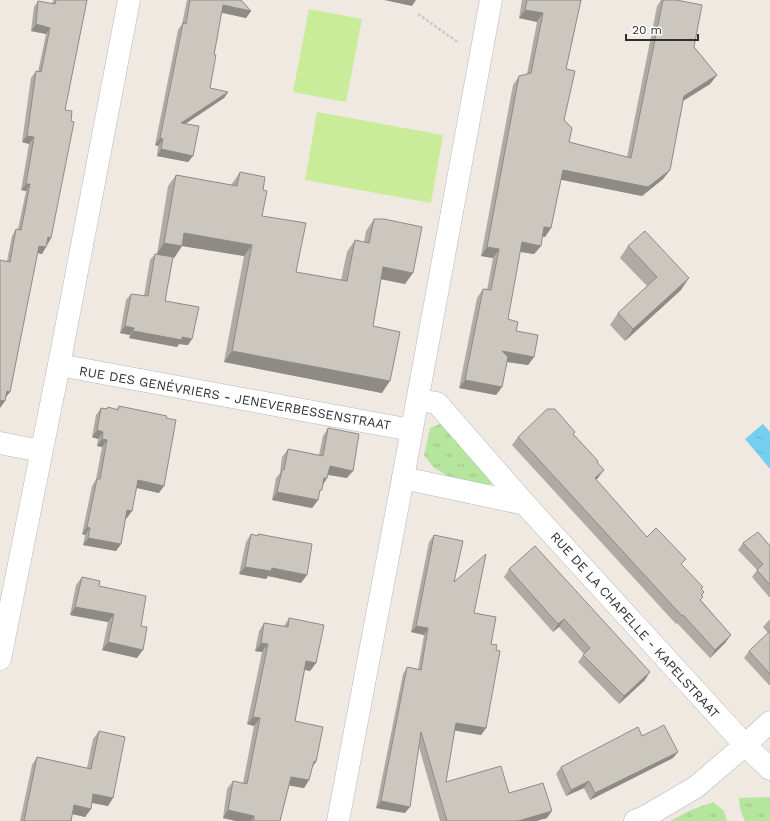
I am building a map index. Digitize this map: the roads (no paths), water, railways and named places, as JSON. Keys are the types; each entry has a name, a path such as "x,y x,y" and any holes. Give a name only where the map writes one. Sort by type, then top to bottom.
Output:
{"street":[{"path":"0,659 59,365 129,0"},
{"path":"338,821 411,430 418,400 491,0"},
{"name":"RUE DES GENÉVRIERS - JENEVERBESSENSTRAAT","path":"59,365 411,430"},
{"name":"RUE DE LA CHAPELLE - KAPELSTRAAT","path":"418,400 437,403 525,504 745,745 770,769"},
{"path":"0,443 41,451"},
{"path":"403,478 525,504"},
{"path":"635,821 696,787 770,722"}],"water":[{"path":"763,424 770,432 770,469 745,439"}]}
